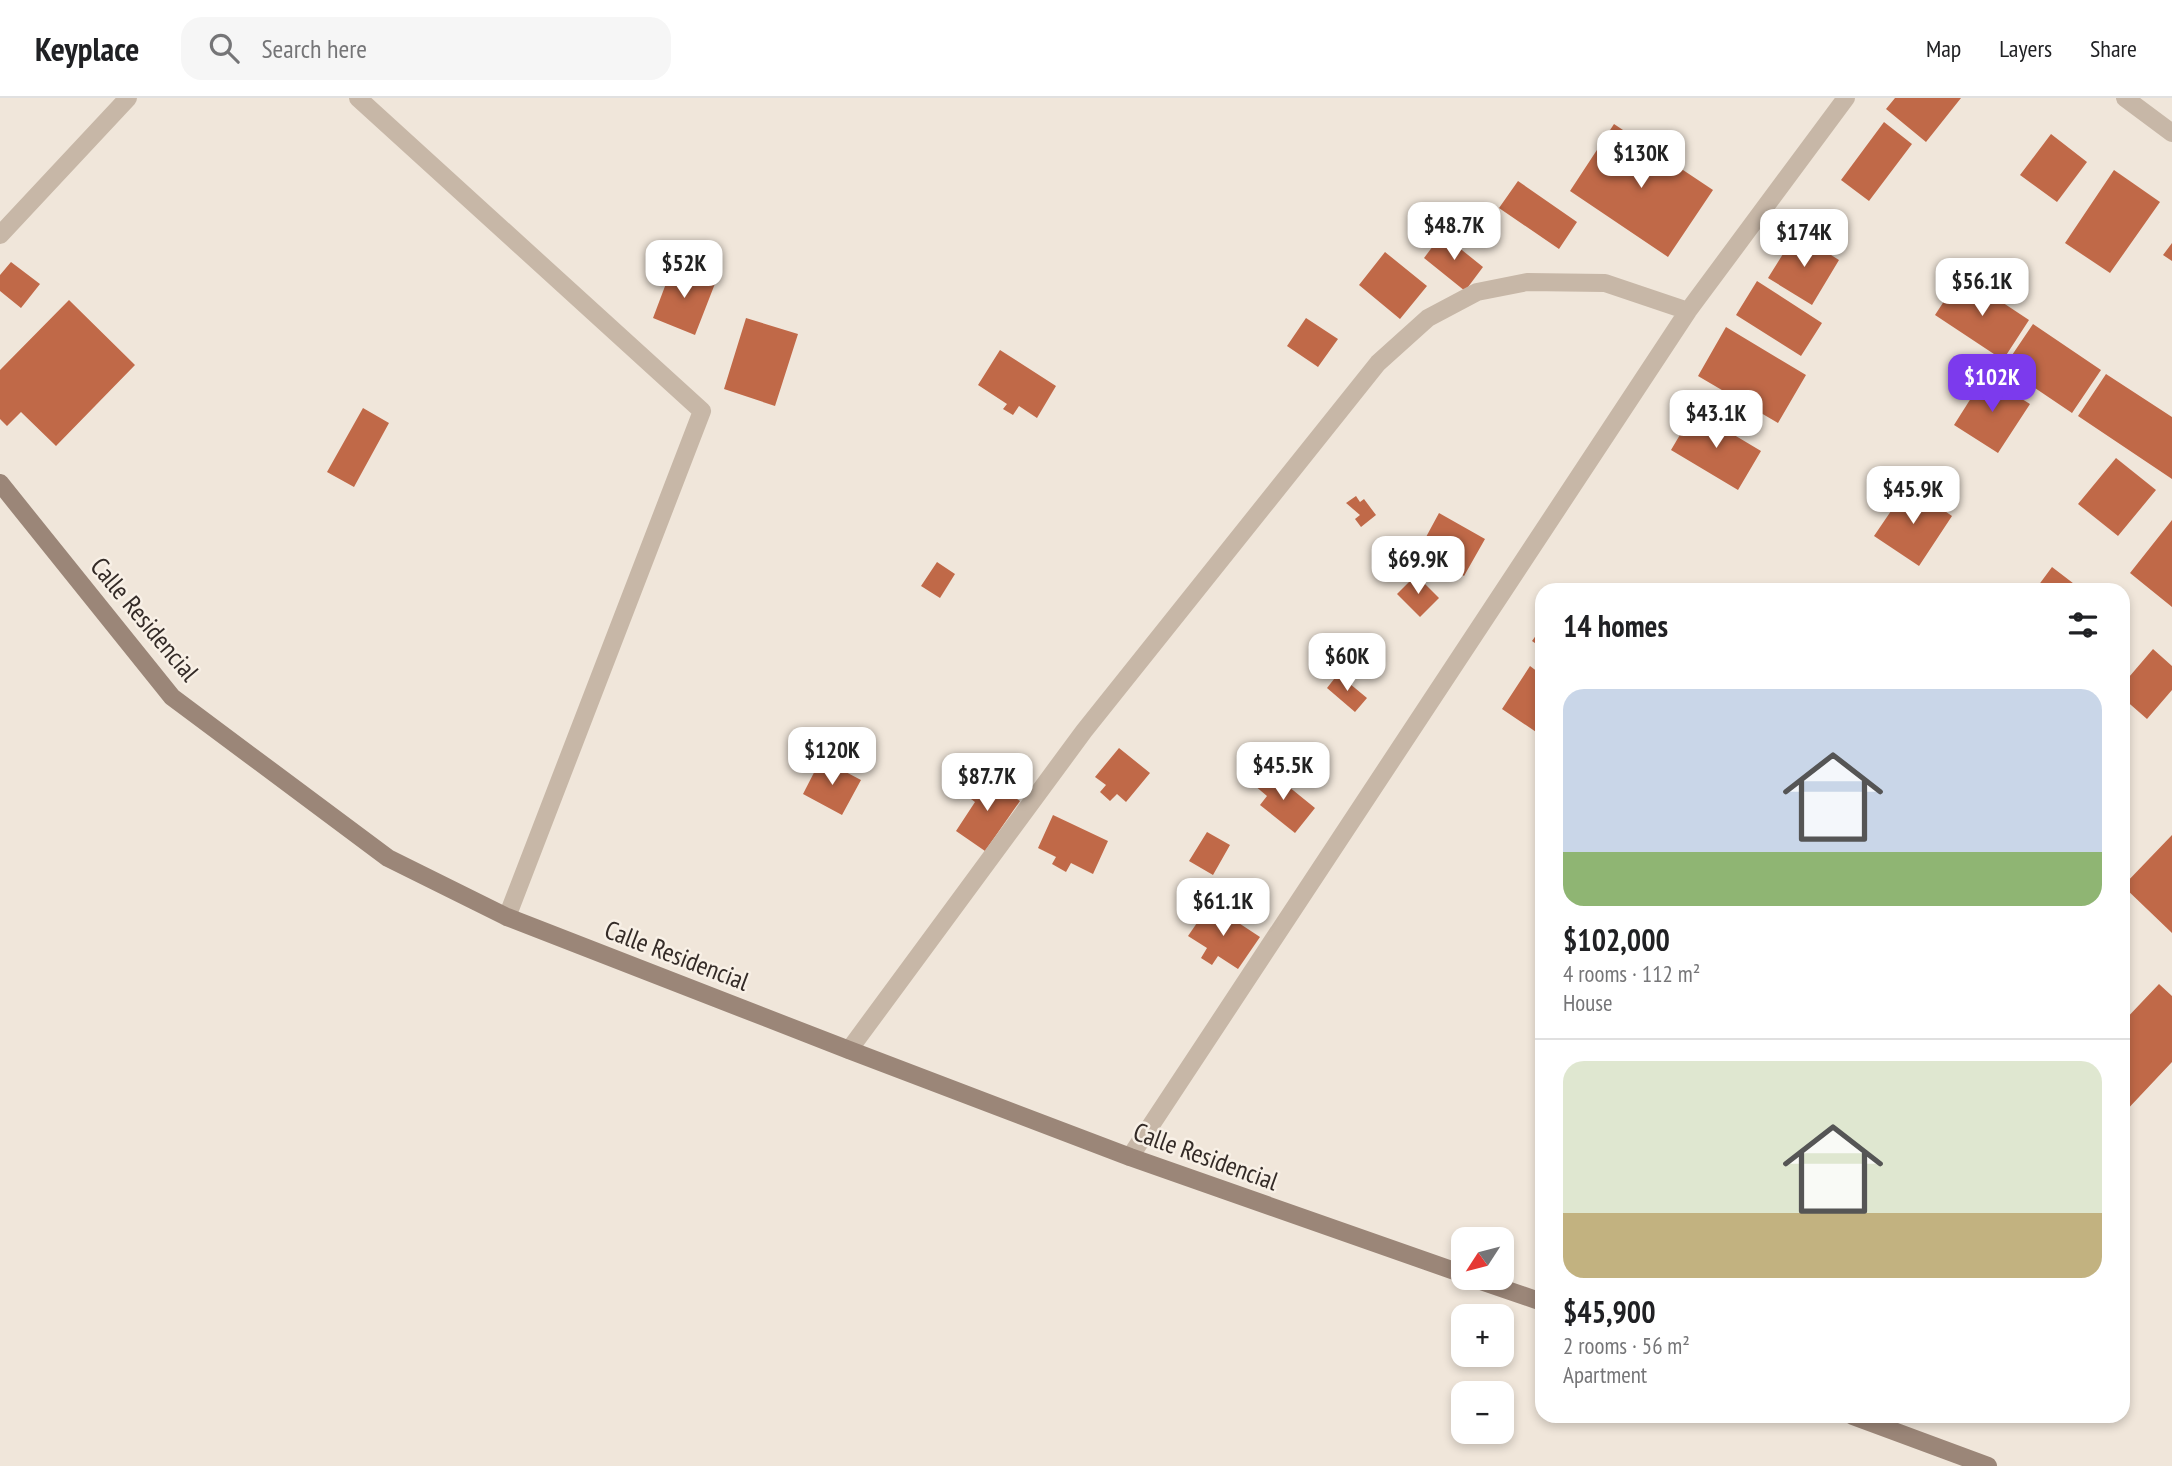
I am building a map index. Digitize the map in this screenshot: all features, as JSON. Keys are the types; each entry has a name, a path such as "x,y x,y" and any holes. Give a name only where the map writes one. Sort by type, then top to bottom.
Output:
{"main road":[{"name":"Calle Residencial","path":"0,483 172,697 388,858 507,917 849,1050 1130,1157 1451,1271"},
{"path":"1507,1290 1535,1300"},
{"path":"1872,1423 1988,1466"}],"street":[{"path":"0,235 128,98"},
{"path":"358,98 702,411 507,917"},
{"path":"1130,1157 1688,311 1846,98"},
{"path":"2125,98 2172,133"},
{"path":"849,1050 1093,720 1378,363 1428,318 1477,292 1528,282 1605,283 1688,311"}],"building":[{"path":"1895,98 1961,98 1926,142 1886,109"},
{"path":"1884,122 1912,144 1869,201 1841,180"},
{"path":"1614,124 1713,190 1668,257 1570,191"},
{"path":"2051,134 2087,162 2057,202 2020,175"},
{"path":"2114,170 2160,202 2110,273 2065,243"},
{"path":"1518,181 1577,222 1559,249 1499,208"},
{"path":"1796,233 1839,260 1812,305 1768,278"},
{"path":"1442,234 1483,267 1465,291 1424,258"},
{"path":"2172,243 2172,261 2163,255"},
{"path":"1385,252 1427,286 1400,319 1359,285"},
{"path":"11,262 40,284 21,308 0,291 0,275"},
{"path":"673,265 716,281 695,335 653,318"},
{"path":"1961,275 2029,320 2003,360 1935,315"},
{"path":"1757,281 1822,323 1801,356 1736,315"},
{"path":"69,300 135,365 56,446 21,412 7,426 0,419 0,370"},
{"path":"746,318 798,334 775,406 724,389"},
{"path":"1306,318 1338,339 1318,367 1287,346"},
{"path":"2033,324 2101,370 2072,413 2004,367"},
{"path":"1726,327 1806,375 1778,423 1698,376"},
{"path":"1000,350 1056,386 1037,418 1019,406 1013,415 1003,409 1007,404 978,385"},
{"path":"2106,374 2172,417 2172,479 2078,416"},
{"path":"1985,376 2030,404 1998,453 1954,425"},
{"path":"363,408 389,423 354,487 327,472"},
{"path":"1694,411 1761,451 1738,490 1671,450"},
{"path":"2116,458 2156,490 2118,536 2078,504"},
{"path":"1908,486 1952,516 1919,566 1874,536"},
{"path":"1356,496 1360,502 1364,499 1376,515 1361,527 1355,519 1360,515 1346,503"},
{"path":"1439,513 1485,539 1464,576 1419,550"},
{"path":"2172,520 2172,607 2130,573"},
{"path":"937,562 955,574 940,598 921,586"},
{"path":"2052,567 2073,583 2040,583"},
{"path":"1416,575 1439,598 1420,617 1397,594"},
{"path":"2153,649 2172,666 2172,690 2147,719 2130,704 2130,676"},
{"path":"1530,666 1535,670 1535,731 1502,709"},
{"path":"1338,674 1367,698 1355,712 1327,688"},
{"path":"1119,748 1150,773 1126,802 1117,794 1110,801 1100,792 1106,785 1095,777"},
{"path":"821,759 861,780 842,815 803,794"},
{"path":"1267,769 1315,808 1295,833 1260,805 1267,796 1254,785"},
{"path":"982,775 1020,801 985,851 956,831 975,802 967,796"},
{"path":"1053,815 1108,841 1093,874 1071,863 1066,872 1052,864 1056,857 1038,848"},
{"path":"1207,832 1230,845 1213,875 1189,861"},
{"path":"2172,835 2172,933 2130,893 2130,879"},
{"path":"1210,904 1260,937 1238,969 1218,956 1212,965 1201,958 1207,948 1188,936"},
{"path":"2159,984 2172,996 2172,1062 2130,1107 2130,1015"}]}
